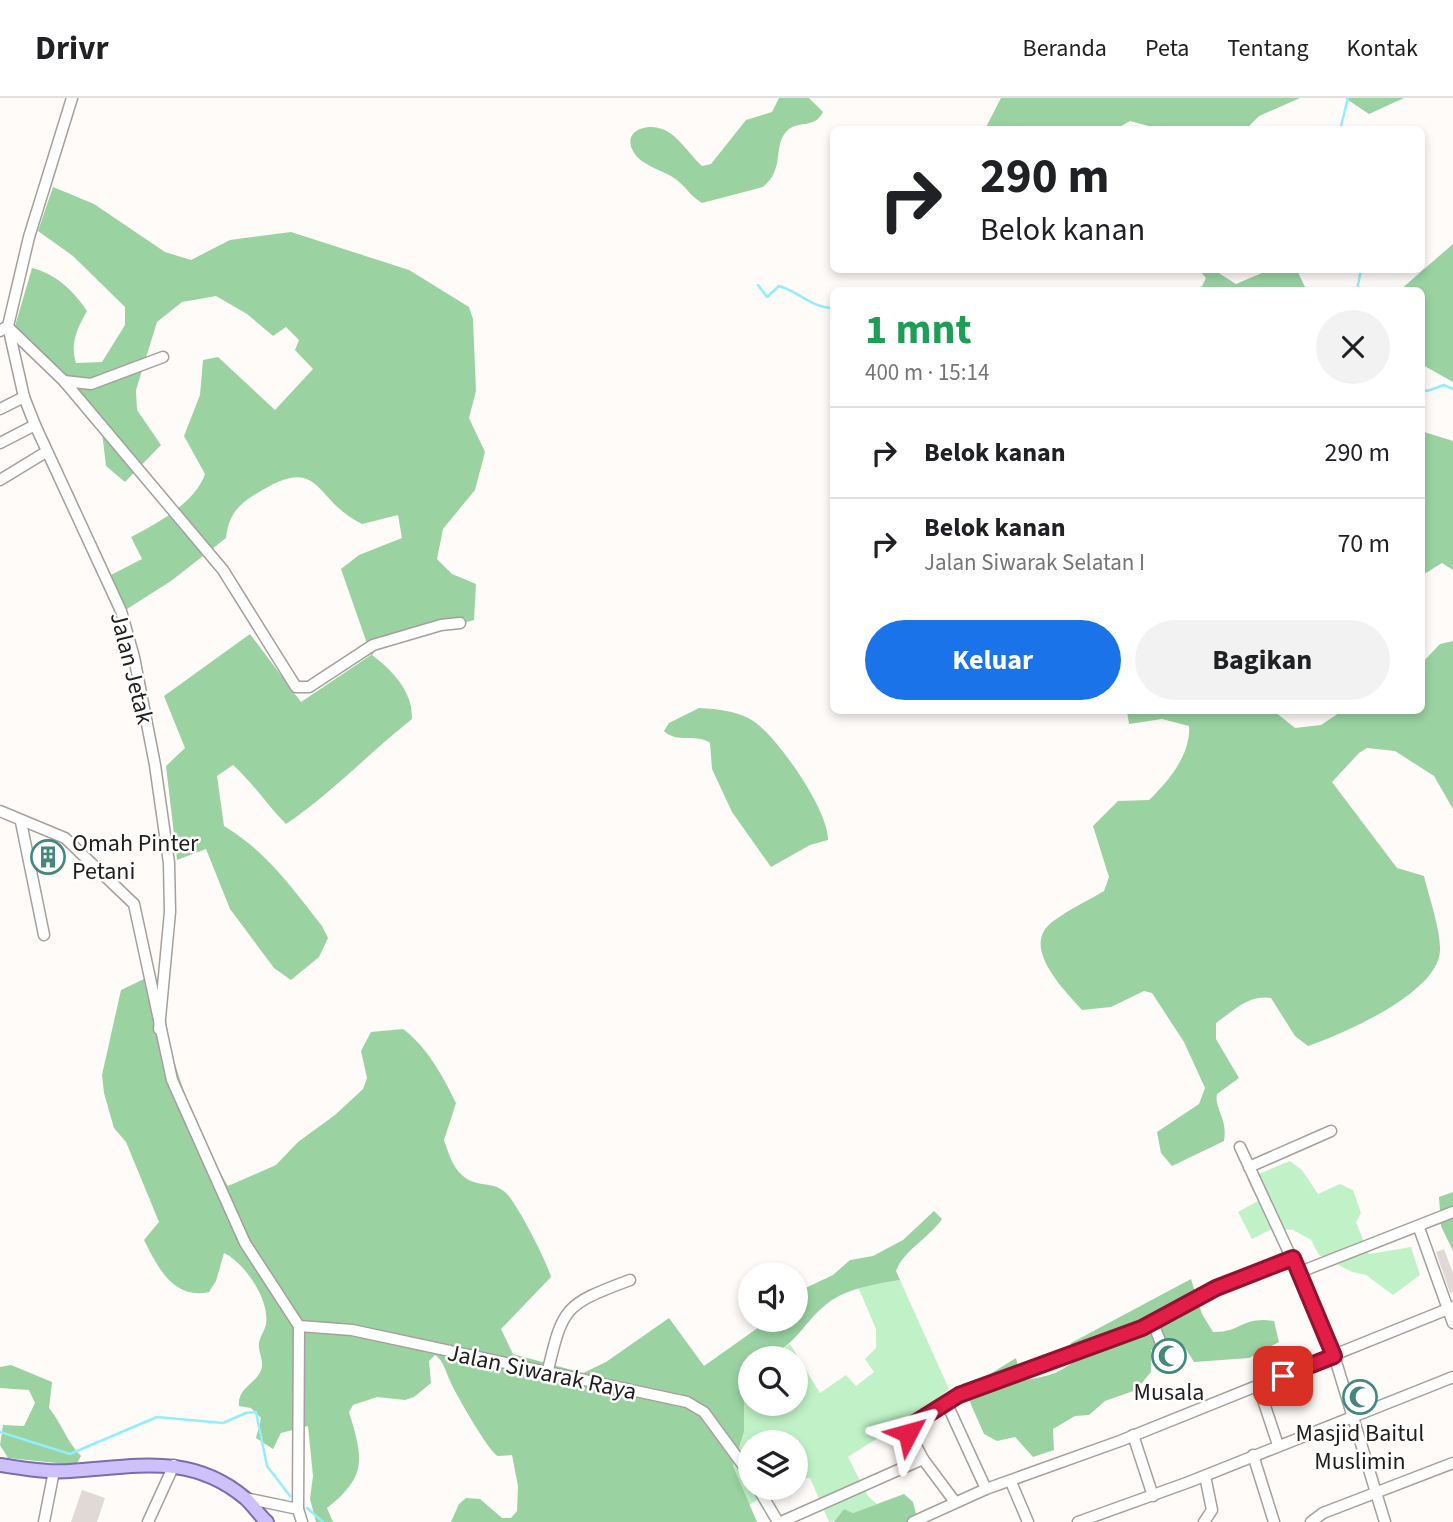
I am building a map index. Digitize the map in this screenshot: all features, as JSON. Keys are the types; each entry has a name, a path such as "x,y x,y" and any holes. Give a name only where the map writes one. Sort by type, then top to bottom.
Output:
{"main road":[{"path":"0,1465 54,1471 174,1465 215,1480 244,1498 267,1522"}],"street":[{"path":"72,98 4,329 64,380 223,570 296,687 309,687 373,645 441,625 460,623"},
{"name":"Jalan Jetak","path":"4,329 24,397 46,452 121,611 139,684 169,863 170,912 159,1029"},
{"path":"64,380 91,384 163,357"},
{"path":"0,409 24,397"},
{"path":"0,443 35,425"},
{"path":"0,480 46,452"},
{"path":"0,811 21,822 48,829 65,838 134,904 172,1080 244,1243 299,1326 298,1509 302,1522"},
{"path":"21,822 44,934"},
{"path":"1249,1167 1332,1131"},
{"path":"1240,1147 1300,1272 1334,1356 1385,1522"},
{"path":"1300,1272 1419,1228 1453,1212"},
{"path":"1419,1228 1451,1308 1453,1322"},
{"path":"955,1502 923,1459 908,1430 959,1395 1153,1323 1216,1288 1293,1258"},
{"path":"547,1374 557,1329 567,1311 630,1280"},
{"path":"913,1522 986,1489 1133,1435 1451,1308"},
{"path":"1153,1323 1162,1346"},
{"name":"Jalan Siwarak Raya","path":"299,1326 352,1330 696,1406 738,1459"},
{"path":"1078,1522 1205,1476 1453,1377"},
{"path":"1258,1385 1278,1445"},
{"path":"947,1404 986,1489"},
{"path":"1133,1435 1153,1496"},
{"path":"1252,1455 1274,1522"},
{"path":"766,1500 780,1522 923,1459"},
{"path":"1311,1522 1323,1513 1453,1463"},
{"path":"148,1522 174,1465"},
{"path":"44,1522 54,1471"},
{"path":"1204,1522 1212,1510 1205,1476"},
{"path":"1010,1482 1028,1522"},
{"path":"244,1498 298,1509"}],"green space":[{"path":"779,98 809,98 823,112 815,121 795,126 786,132 780,144 774,173 763,187 702,203 673,177 648,165 633,151 631,138 634,133 644,128 656,127 673,135 702,166 711,164 746,120 772,112"},
{"path":"1001,98 1300,98 1259,116 1249,126 1149,126 1130,121 1121,126 987,126"},
{"path":"1345,98 1404,98 1369,114"},
{"path":"53,187 94,204 165,252 191,260 230,240 291,232 409,270 469,307 473,319 476,391 469,418 485,452 475,490 443,529 437,559 452,574 476,584 474,620 377,648 372,655 387,668 405,691 412,719 286,824 233,765 217,776 224,826 253,847 278,871 322,926 328,938 319,957 291,980 274,968 230,909 206,849 177,860 166,766 185,748 164,696 250,634 301,702 371,655 341,569 359,555 402,538 398,515 362,524 333,503 315,484 305,478 293,477 276,483 242,504 231,519 226,538 171,581 127,609 109,576 142,559 131,537 164,519 184,503 205,474 184,436 200,395 203,360 218,357 275,410 313,369 295,350 299,340 286,327 273,336 247,314 216,296 182,302 157,322 136,390 137,410 161,445 125,482 106,466 102,432 15,326 32,268 49,274 63,284 87,311 76,336 76,363 102,362 125,325 125,307 73,256 38,231"},
{"path":"1453,244 1453,382 1425,366 1425,287 1403,287 1420,273 1425,273 1425,268"},
{"path":"1202,273 1219,273 1236,284 1262,273 1298,273 1305,287 1200,287 1206,278"},
{"path":"1425,432 1453,441 1453,570 1442,563 1425,574"},
{"path":"1453,641 1453,809 1434,776 1395,751 1367,748 1332,782 1397,868 1424,876 1440,943 1435,967 1423,982 1386,1010 1308,1046 1295,1036 1271,998 1248,1001 1216,1023 1216,1039 1239,1078 1217,1094 1217,1104 1224,1126 1224,1141 1172,1166 1161,1153 1157,1132 1199,1104 1205,1088 1184,1042 1152,993 1144,991 1111,1007 1082,1010 1048,968 1041,943 1043,932 1052,922 1104,891 1109,877 1093,826 1118,801 1149,800 1171,776 1186,747 1189,726 1162,719 1129,724 1127,714 1278,714 1295,728 1321,725 1338,714 1425,714 1425,660 1440,644"},
{"path":"699,708 736,713 750,719 766,732 812,795 826,827 828,840 810,845 771,867 732,812 712,769 710,743 705,740 675,737 664,731 669,723"},
{"path":"144,979 156,990 167,993 166,1014 175,1064 195,1119 228,1186 276,1165 298,1142 335,1115 363,1089 367,1078 361,1051 371,1032 403,1029 412,1036 434,1063 456,1103 444,1140 454,1165 468,1179 505,1192 531,1232 551,1277 501,1329 513,1354 583,1373 606,1362 669,1318 704,1366 752,1332 800,1332 786,1346 738,1346 738,1416 744,1416 744,1430 738,1430 738,1451 733,1466 738,1478 738,1500 748,1500 757,1522 451,1522 459,1504 466,1498 480,1499 502,1518 511,1518 517,1511 518,1486 512,1455 498,1456 488,1445 473,1423 443,1364 435,1355 429,1361 431,1383 414,1397 405,1400 377,1397 353,1405 349,1412 359,1454 356,1476 350,1486 327,1508 333,1522 316,1522 310,1499 313,1476 308,1426 281,1433 273,1449 256,1438 261,1418 251,1408 239,1406 241,1394 257,1377 262,1366 259,1344 266,1314 254,1283 240,1265 224,1253 216,1281 209,1292 185,1291 168,1279 144,1240 159,1222 126,1142 114,1128 102,1075 121,990"},
{"path":"1290,1161 1302,1170 1318,1194 1340,1184 1353,1190 1361,1213 1356,1222 1369,1254 1411,1247 1420,1275 1393,1295 1366,1275 1352,1272 1319,1255 1311,1240 1293,1230 1272,1229 1252,1239 1238,1212 1258,1201 1247,1179"},
{"path":"1453,1192 1453,1251 1441,1226 1439,1197"},
{"path":"934,1211 942,1219 900,1264 896,1271 900,1280 848,1292 821,1309 808,1324 808,1287 833,1275 850,1260 873,1256 903,1240"},
{"path":"1191,1279 1202,1314 1213,1332 1230,1330 1255,1321 1274,1321 1279,1342 1249,1358 1194,1362 1184,1346 1172,1339 1151,1350 1151,1372 1136,1390 1105,1401 1089,1415 1075,1416 1053,1429 1054,1450 1033,1457 1015,1437 997,1441 984,1434 962,1384 990,1374 1016,1358 1021,1380 1055,1373 1074,1361 1071,1343"},
{"path":"900,1280 949,1389 928,1406 848,1457 868,1496 877,1504 853,1513 844,1509 835,1521 829,1522 808,1478 808,1430 744,1430 744,1416 808,1416 808,1373 820,1393 846,1375 856,1386 874,1372 865,1359 876,1348 876,1329 858,1287"},
{"path":"11,1365 52,1382 49,1408 81,1456 76,1465 8,1458 0,1445 3,1425 24,1426 35,1403 29,1390 0,1388 0,1367"},
{"path":"738,1451 738,1478 733,1466"},
{"path":"904,1494 913,1502 918,1522 834,1522 844,1509 853,1513"}],"building":[{"name":"Omah Pinter Petani","path":"56,848 58,862 39,866 37,851"},
{"path":"1444,1249 1453,1273 1453,1292 1450,1293 1436,1252"},
{"name":"Musala","path":"1175,1345 1180,1360 1163,1366 1159,1352 1165,1353"},
{"name":"Masjid Baitul Muslimin","path":"1369,1385 1374,1401 1357,1407 1352,1390"},
{"path":"82,1490 105,1498 97,1522 71,1522"}],"waterway":[{"path":"1341,126 1348,98"},
{"path":"1358,287 1360,273"},
{"path":"758,285 767,297 779,286 818,305 830,308"},
{"path":"1425,390 1444,385 1453,389"},
{"path":"0,1432 70,1454 157,1417 223,1423 246,1413 256,1412 267,1466 290,1496"},
{"path":"307,1508 323,1522"}],"place":[{"name":"Omah Pinter Petani","path":"48,857"},
{"name":"Musala","path":"1169,1356"},
{"name":"Masjid Baitul Muslimin","path":"1360,1397"}],"route":[{"path":"908,1433 913,1424 947,1404 952,1398 1142,1328 1216,1288 1293,1258 1334,1356 1283,1376"}]}
